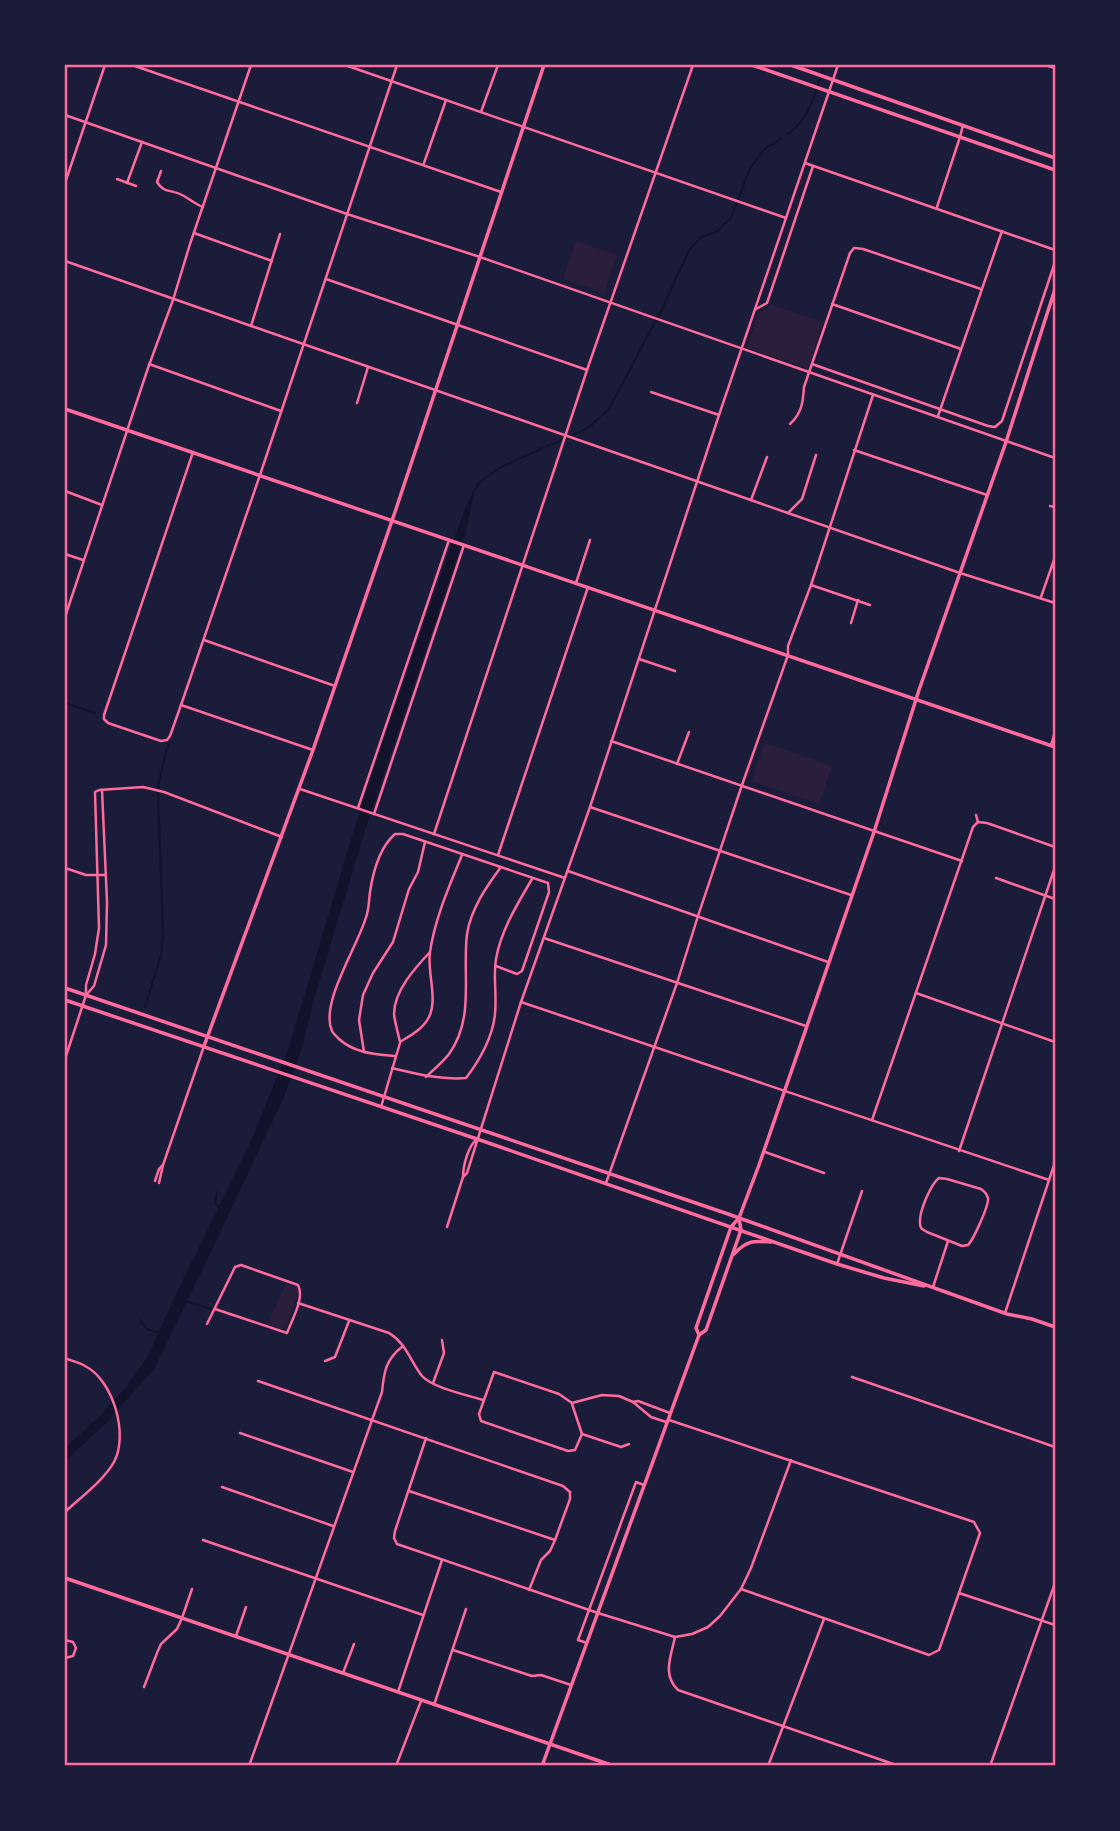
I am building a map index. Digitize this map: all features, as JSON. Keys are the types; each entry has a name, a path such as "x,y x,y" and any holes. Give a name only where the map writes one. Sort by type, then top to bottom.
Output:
{"main road":[{"path":"204,1046 313,750 544,65"},
{"path":"752,65 1055,170"},
{"path":"790,65 1055,158"},
{"path":"542,1766 699,1335 706,1330 733,1255 741,1230 740,1218 874,832 1055,289"},
{"path":"65,409 1053,746"},
{"path":"65,988 481,1128 1006,1313 1055,1327"},
{"path":"65,1000 837,1264 884,1278 933,1288"},
{"path":"699,1335 696,1328 731,1227 740,1218"},
{"path":"733,1255 742,1245 751,1241 777,1243"},
{"path":"65,1578 614,1766"}],"street":[{"path":"65,183 105,65"},
{"path":"132,65 501,192"},
{"path":"65,617 251,65"},
{"path":"345,65 786,218"},
{"path":"193,453 104,719 107,723 161,741 170,736 204,640 397,65"},
{"path":"481,112 498,65"},
{"path":"434,834 587,370 693,65"},
{"path":"447,1227 472,1143 477,1139 481,1128 521,1002 590,807 838,65"},
{"path":"1045,65 1055,68"},
{"path":"423,164 446,100"},
{"path":"65,115 1055,458"},
{"path":"937,207 962,125"},
{"path":"127,183 142,142"},
{"path":"805,163 1055,250"},
{"path":"755,309 767,303 813,166"},
{"path":"161,171 157,182 159,187 183,195 203,207"},
{"path":"117,179 136,186"},
{"path":"938,417 1002,231"},
{"path":"194,233 272,261"},
{"path":"251,326 281,234"},
{"path":"790,424 798,417 802,406 804,387 853,246 981,289"},
{"path":"65,261 960,573 1055,603"},
{"path":"812,364 995,427 1002,421 1055,262"},
{"path":"325,279 587,370"},
{"path":"832,304 961,349"},
{"path":"1049,308 1055,310"},
{"path":"149,364 281,411"},
{"path":"357,403 368,367"},
{"path":"651,392 719,415"},
{"path":"606,1183 677,983 873,395"},
{"path":"854,450 987,495"},
{"path":"788,513 802,499 816,455"},
{"path":"751,500 766,457"},
{"path":"65,491 102,505"},
{"path":"1050,506 1055,508"},
{"path":"359,808 450,540"},
{"path":"576,583 590,540"},
{"path":"374,813 463,544"},
{"path":"65,554 83,560"},
{"path":"1041,598 1055,557"},
{"path":"811,585 870,605"},
{"path":"498,855 588,587"},
{"path":"851,623 858,600"},
{"path":"204,640 335,685"},
{"path":"639,659 675,671"},
{"path":"181,705 313,750"},
{"path":"677,764 689,732"},
{"path":"1053,746 1055,732"},
{"path":"611,741 962,861"},
{"path":"65,1059 83,1006 98,941 94,795 97,790 143,788 164,792 282,837"},
{"path":"299,789 565,878"},
{"path":"86,995 93,986 108,933 102,790"},
{"path":"590,807 851,895"},
{"path":"976,815 978,822"},
{"path":"978,822 1055,847"},
{"path":"872,1120 978,822"},
{"path":"95,828 104,828"},
{"path":"394,1056 364,1052 346,1046 332,1032 329,1013 340,977 367,914 370,889 382,849 395,834 403,834 548,883 549,892 523,968 517,974 496,966"},
{"path":"364,1052 359,1020 363,995 373,973 393,942 409,889 418,872 425,842"},
{"path":"381,1107 400,1042 423,1026 430,1014 430,952 437,916 463,855"},
{"path":"426,1077 448,1055 461,1033 466,1010 467,933 474,909 500,867"},
{"path":"959,1151 1055,867"},
{"path":"65,868 86,875 106,875"},
{"path":"568,871 828,962"},
{"path":"392,1068 426,1077 466,1078 485,1047 495,1014 496,957 507,927 532,878"},
{"path":"996,878 1055,899"},
{"path":"544,938 806,1026"},
{"path":"400,1042 394,1013 397,997 417,966 430,952"},
{"path":"915,993 1055,1042"},
{"path":"521,1002 1049,1180"},
{"path":"157,1182 159,1169 163,1166 204,1046"},
{"path":"763,1152 824,1173"},
{"path":"1006,1313 1055,1161"},
{"path":"939,1178 981,1189 988,1198 971,1243 962,1246 948,1241 926,1232 920,1225 931,1186 939,1178"},
{"path":"837,1264 862,1191"},
{"path":"933,1288 948,1241"},
{"path":"207,1324 235,1267 241,1265 301,1288 287,1333 215,1309"},
{"path":"298,1303 389,1333 399,1339 424,1378 483,1400"},
{"path":"325,1362 335,1357 349,1321"},
{"path":"433,1383 444,1353 442,1340"},
{"path":"249,1766 382,1392 386,1367 392,1355 403,1346"},
{"path":"65,1359 86,1366 103,1382 112,1398 121,1439 114,1461 107,1472 65,1512"},
{"path":"494,1372 559,1394 572,1403 582,1434 575,1450 567,1451 481,1421 479,1416 494,1372"},
{"path":"852,1377 1055,1447"},
{"path":"258,1381 572,1491 555,1540 539,1564 529,1590"},
{"path":"572,1403 602,1395 619,1396 633,1402 651,1417 974,1522 980,1533 939,1650 929,1655 741,1589"},
{"path":"633,1402 670,1413"},
{"path":"240,1433 353,1472"},
{"path":"582,1434 621,1447 629,1444"},
{"path":"426,1438 394,1535 395,1541 401,1546 676,1637 708,1627 741,1589 790,1461"},
{"path":"587,1643 578,1640 588,1610 635,1482 644,1485"},
{"path":"222,1487 334,1526"},
{"path":"408,1491 555,1540"},
{"path":"203,1539 423,1615"},
{"path":"390,1544 395,1541"},
{"path":"398,1692 442,1560"},
{"path":"990,1766 1055,1583"},
{"path":"144,1687 161,1644 177,1629 192,1589"},
{"path":"959,1592 1055,1625"},
{"path":"236,1636 246,1607"},
{"path":"434,1704 466,1609"},
{"path":"768,1766 824,1619"},
{"path":"676,1637 668,1674 671,1684 678,1690 899,1766"},
{"path":"65,1640 73,1643 76,1648 73,1656 65,1658"},
{"path":"343,1673 354,1644"},
{"path":"453,1650 531,1676 541,1675 571,1685"},
{"path":"396,1766 421,1700"}],"shaded area":[{"path":"576,241 617,255 604,293 563,279"},
{"path":"770,304 823,322 808,368 747,348 759,311 767,309"},
{"path":"474,491 466,531 367,824 314,999 302,1048 283,1099 154,1369 105,1424 65,1461 65,1448 100,1416 147,1358 251,1141 289,1047 365,793 445,563"},
{"path":"765,743 832,766 819,804 752,781"},
{"path":"286,1284 297,1288 298,1293 287,1326 282,1329 267,1324"}],"waterway":[{"path":"788,134 807,112 824,65"},
{"path":"473,493 480,482 499,468 588,428 609,409 662,309 689,250 701,237 716,232 731,218 750,168 765,149 782,138"},
{"path":"65,703 95,713"},
{"path":"145,1007 161,955 163,931 158,796 168,745"},
{"path":"217,1192 215,1204 221,1208"},
{"path":"185,1301 211,1309"},
{"path":"140,1320 147,1329 159,1333"}]}
